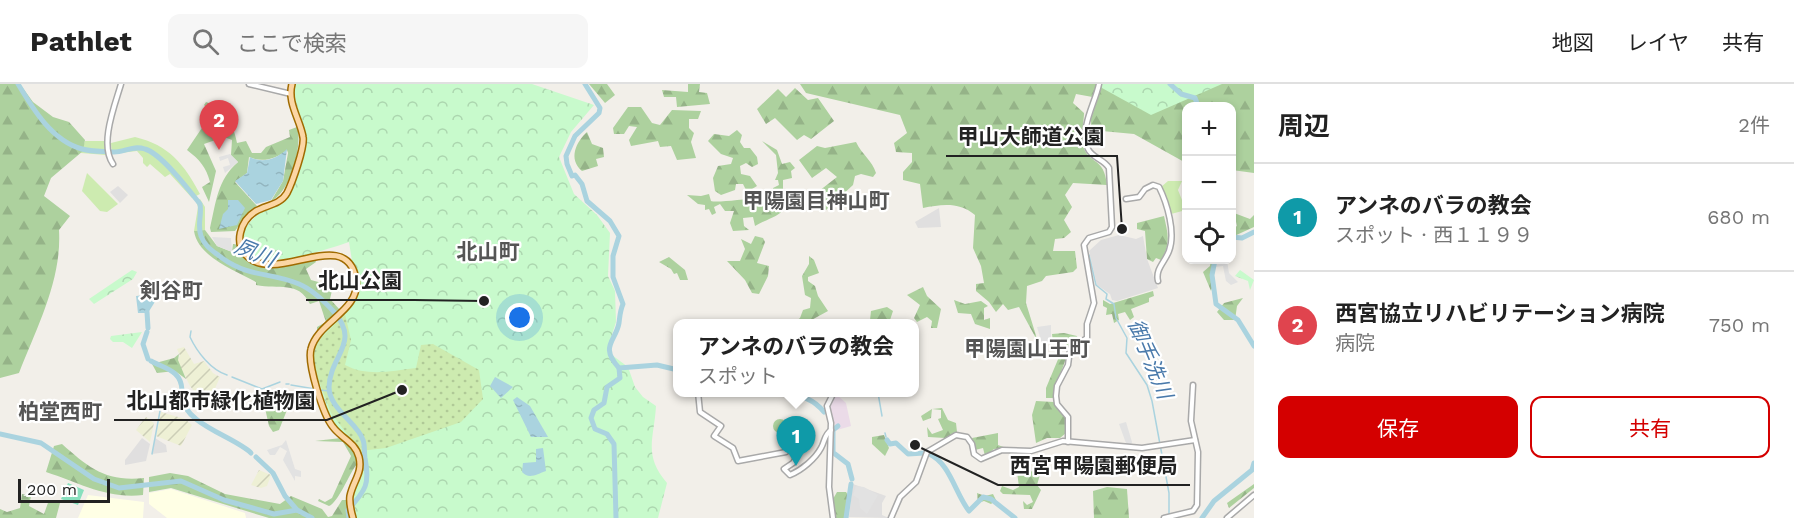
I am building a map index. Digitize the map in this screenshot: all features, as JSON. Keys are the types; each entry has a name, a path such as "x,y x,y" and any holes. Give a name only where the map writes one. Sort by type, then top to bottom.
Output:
{"main road":[{"path":"292,84 291,94 303,136 302,147 287,192 281,200 258,210 247,219 240,234 241,248 253,261 271,265 326,254 339,256 352,270 356,280 356,292 342,311 314,340 310,361 328,420 354,446 359,457 361,470 351,492 350,503 353,518"}],"street":[{"path":"113,164 109,156 108,137 122,84"},
{"path":"249,84 291,94"},
{"path":"1068,442 1068,417 1056,402 1056,391 1068,365 1071,346 1087,338 1087,324 1094,303 1084,245 1089,238 1109,232 1112,227 1109,168 1090,152 1087,141 1087,122 1099,84"},
{"path":"1126,199 1139,197 1144,189 1153,185 1159,187 1165,199 1171,246 1156,275 1158,281"},
{"path":"1168,516 1196,508 1199,458 1191,421 1193,385"},
{"path":"699,397 702,414 721,426 720,430 714,434 733,448 738,461 786,452 799,436 804,435 806,441 793,463 784,470 790,475 800,470 816,456 826,433 831,430"},
{"path":"832,397 827,406 831,430 830,489 833,518"},
{"path":"891,518 900,497 916,482 927,452 956,435 967,437 972,444 974,454 981,459 1002,450 1025,452 1051,443 1068,442 1142,448 1195,440"},
{"path":"1227,518 1254,495"}],"shaded area":[{"path":"230,154 238,162 225,173 223,167 230,165 228,158 220,161 219,157"},
{"path":"118,186 128,195 120,203 110,192"},
{"path":"939,208 941,227 918,228 915,222"},
{"path":"1119,235 1136,239 1143,236 1147,259 1158,288 1117,301 1112,300 1110,294 1097,285 1089,251 1101,240"},
{"path":"212,237 231,238 232,252 217,246"},
{"path":"1216,264 1228,264 1229,273 1238,282 1231,285 1226,281 1223,266 1215,267"},
{"path":"1051,325 1051,342 1042,344 1037,327"},
{"path":"184,347 194,364 204,361 213,373 220,377 214,391 217,395 214,398 206,393 202,395 194,391 190,386 177,360 180,356 177,349"},
{"path":"834,397 839,397 846,403 851,426 837,430 829,403"},
{"path":"161,412 185,419 192,425 181,446 156,436"},
{"path":"146,417 154,423 150,442 136,430"},
{"path":"1126,422 1132,442 1127,446 1119,424"},
{"path":"142,438 150,444 146,461 125,465 125,460"},
{"path":"155,438 166,445 167,452 152,454"},
{"path":"286,440 295,469 301,471 301,477 295,476 295,481 283,460 287,451 280,447 275,455 270,455 267,450 282,445"},
{"path":"259,470 271,475 267,486 261,488 251,485"},
{"path":"853,484 886,496 882,503 882,515 889,518 849,517"},
{"path":"856,486 864,487 878,495 867,514 860,508 859,499 853,495"},
{"path":"171,489 245,513 246,518 167,518 149,504 149,493"},
{"path":"88,495 144,502 143,518 78,518"}],"green space":[{"path":"0,84 20,84 33,102 53,117 69,122 85,140 83,151 51,178 44,196 70,216 59,230 57,267 47,303 19,373 0,378"},
{"path":"295,84 532,84 594,105 571,132 559,157 574,194 597,215 610,233 608,276 615,291 616,322 608,347 612,355 628,367 635,387 643,397 656,406 652,455 667,483 658,518 356,518 353,494 362,476 362,455 357,446 332,423 313,364 315,344 358,295 360,275 352,261 349,242 303,256 267,260 252,254 241,237 248,224 257,216 281,203 303,156 306,140 295,99"},
{"path":"589,84 607,84 615,95 605,103"},
{"path":"688,84 700,84 699,92 707,93 710,104 677,107 676,97 664,97 662,90 688,92"},
{"path":"800,84 1254,84 1254,173 1236,171 1236,102 1182,102 1182,161 1134,134 1091,130 1091,119 1098,98 1076,94 1073,103 1084,113 1083,146 1089,156 1103,169 1107,185 1073,183 1065,195 1072,207 1064,220 1071,232 1064,238 1055,239 1053,251 1075,251 1077,268 1073,272 1046,276 1042,281 1027,286 1026,303 1038,342 1019,307 1008,310 1003,304 996,312 989,302 976,291 976,284 984,283 981,266 973,248 975,215 963,208 950,205 923,208 920,184 903,180 903,172 912,162 912,153 896,152 894,143 907,133 900,115 806,93"},
{"path":"1102,84 1222,84 1151,115 1102,88"},
{"path":"795,88 808,100 818,98 834,121 811,139 804,135 797,140 775,118 766,124 757,109 778,89 786,97"},
{"path":"206,102 215,105 214,109 230,122 237,143 246,141 252,153 261,153 266,147 290,137 289,130 297,127 298,145 293,168 284,189 271,201 283,181 287,150 269,159 259,160 249,157 247,173 235,182 257,206 247,214 235,231 211,232 210,228 221,184 238,162 231,155 232,140 224,137 204,144 216,171 209,202 202,187 210,182 207,172 187,150 212,113 204,105"},
{"path":"628,107 641,107 652,123 660,125 672,110 701,111 698,119 689,119 689,128 694,133 691,142 696,158 677,160 671,146 660,147 658,141 631,146 629,140 637,127 629,126 624,134 614,134 613,128"},
{"path":"737,130 742,135 740,142 744,148 750,148 757,157 758,164 752,167 746,163 740,166 741,174 750,176 757,186 747,192 743,184 736,184 735,190 721,195 715,191 713,178 718,166 731,164 733,158 721,154 708,141 714,134 729,136"},
{"path":"587,132 592,144 603,148 604,157 596,159 598,166 582,171 575,161 575,151"},
{"path":"135,137 157,145 174,157 200,194 192,198 170,174 165,177 150,164 147,167 137,151 112,154 111,143"},
{"path":"85,141 105,141 106,155 81,153"},
{"path":"762,141 777,150 782,164 790,162 795,168 791,171 792,178 783,180 783,192 787,194 787,202 782,212 755,226 753,217 743,218 744,226 749,230 733,231 730,223 734,211 725,211 720,204 714,207 716,213 712,215 709,209 705,210 705,205 698,204 687,195 709,194 711,201 756,198 759,203 766,203 767,195 773,194 773,188 779,185 778,180 775,180 778,173 776,155"},
{"path":"856,142 876,173 873,177 861,174 855,176 853,185 826,210 820,206 823,202 819,191 837,177 826,168 812,178 799,160 817,146 825,148"},
{"path":"87,173 118,204 107,212 100,211 82,191"},
{"path":"1168,181 1182,181 1178,190 1182,200 1182,211 1171,214 1161,187"},
{"path":"200,199 205,207 205,230 194,231 198,207 196,201"},
{"path":"1236,214 1250,219 1254,215 1254,227 1236,235"},
{"path":"1164,216 1167,234 1166,249 1161,260 1156,258 1153,262 1147,259 1145,231 1137,229 1137,223"},
{"path":"205,230 217,246 232,252 233,244 238,245 243,256 250,263 259,267 282,267 315,259 316,262 306,269 311,280 333,286 330,299 340,310 317,334 317,327 326,322 319,301 310,304 300,292 287,287 256,285 256,282 218,262 202,248 197,240 194,231"},
{"path":"755,236 763,238 765,242 757,263 769,266 768,276 759,294 752,293 745,280 727,261 740,261 745,249 741,239 751,244"},
{"path":"809,256 814,260 819,273 808,277 808,281 815,286 818,296 828,311 813,319 799,319 803,310 810,308 811,298 805,295 802,276 809,264"},
{"path":"669,257 685,270 688,280 680,280 677,273 674,274 671,269 659,262"},
{"path":"1213,264 1211,291 1203,272"},
{"path":"132,270 137,272 133,279 94,304 89,299"},
{"path":"1240,270 1254,280 1250,290 1248,281 1235,276"},
{"path":"923,287 927,296 941,309 937,328 931,328 932,321 927,317 919,321 919,319 915,319 920,305 907,295"},
{"path":"1153,291 1154,296 1149,298 1149,302 1131,309 1134,317 1130,320 1125,312 1118,314 1119,320 1114,323 1112,314 1106,315 1107,308 1103,306 1103,300 1110,304"},
{"path":"1243,298 1237,306 1235,320 1224,320 1217,312 1224,303"},
{"path":"954,300 965,304 981,301 988,306 984,308 984,320 990,318 990,329 975,324 971,314 958,313"},
{"path":"887,307 893,311 890,319 870,319 871,311"},
{"path":"345,314 351,340 345,365 371,372 416,368 421,345 433,344 479,370 483,399 461,422 386,448 360,451 331,413 314,368 313,355 317,342"},
{"path":"142,332 132,348 123,342 113,342 110,339 111,336"},
{"path":"1064,333 1077,336 1078,340 1067,347 1065,341 1053,342 1052,334"},
{"path":"179,354 178,360 186,379 175,371 157,373 152,364 174,358"},
{"path":"1059,357 1066,357 1053,398 1046,398 1046,388"},
{"path":"276,398 287,410 279,430 273,432 269,426 265,408 271,408 273,399"},
{"path":"1036,401 1054,402 1066,417 1066,433 1060,438 1047,438 1036,443 1032,415"},
{"path":"942,408 948,420 956,423 957,432 945,438 928,437 927,427 932,434 943,430 938,419 941,418 941,410 932,409"},
{"path":"932,409 931,418 923,421 921,416"},
{"path":"780,419 785,421 787,426 785,431 780,433 775,431 773,426 775,421"},
{"path":"998,433 998,445 1006,448 994,449 985,456 983,448 975,450 972,438"},
{"path":"884,435 889,448 885,456 872,444 872,437"},
{"path":"341,438 357,456 357,464 336,500 329,506 318,501 319,499 325,502 332,498 351,456 343,442 315,441"},
{"path":"62,444 99,472 119,478 144,478 143,495 117,495 46,472 54,446"},
{"path":"1041,471 1037,485 1041,490 1032,509 1024,509 1023,501 1027,505 1033,502 1030,495 1003,494 1000,491 1002,486 1013,490 1019,487 1017,472"},
{"path":"170,473 188,476 225,494 280,504 291,496 322,509 328,517 332,516 342,500 347,500 350,518 269,518 171,488 149,492 149,477"},
{"path":"68,483 84,490 78,505 61,499"},
{"path":"1254,484 1254,488 1229,508 1227,503"},
{"path":"1107,487 1127,489 1129,518 1094,518 1093,491"},
{"path":"837,492 846,492 848,495 848,518 835,518 833,499"},
{"path":"977,493 985,496 993,494 996,500 991,504 984,501 978,503"},
{"path":"22,494 31,496 29,506 44,514 49,500 60,503 56,518 0,518 0,509 7,512 20,508"}],"water":[{"path":"287,149 283,181 271,200 256,204 235,181 247,173 250,157 259,160 269,159"},
{"path":"228,200 238,200 245,208 237,225 219,229 223,214 228,209"},
{"path":"153,294 156,300 148,313 138,313 136,296"},
{"path":"495,377 513,387 501,398 490,386"},
{"path":"517,397 530,406 548,437 531,437 513,400"},
{"path":"543,448 546,471 527,476 522,472 523,463 536,462 536,449"}],"waterway":[{"name":"夙川","path":"18,84 44,123 71,145 94,151 118,152 137,148 152,152 175,173 200,204 200,232 210,248 242,269 289,280 304,286 334,312 342,323 345,341 331,376 330,395 338,409 356,428 363,440 367,474 363,492 348,510 349,518"},
{"path":"585,84 600,108 599,113 575,136 566,156 572,176 575,175 582,184 587,201 610,221 619,236 613,256 613,277 623,304 619,323 610,344 610,354 619,368 657,365 673,369"},
{"path":"1170,84 1181,94 1195,98 1196,102"},
{"name":"御手洗川","path":"1236,237 1242,238 1254,232"},
{"name":"御手洗川","path":"1089,255 1096,285 1107,294 1106,299 1114,304 1116,318 1127,338 1126,353 1147,385 1152,401 1169,493 1169,516"},
{"name":"御手洗川","path":"1214,264 1212,275 1216,304 1238,320 1254,346"},
{"path":"147,312 148,328"},
{"path":"191,331 190,337 196,349 210,365 227,375"},
{"path":"147,332 143,344 148,359"},
{"path":"151,361 175,374 179,378 182,390"},
{"path":"616,518 614,444 607,434 595,429 591,418 594,410 604,403 607,387 620,378 619,368"},
{"path":"232,377 262,389 280,382"},
{"path":"291,385 315,389"},
{"path":"320,390 329,391"},
{"path":"182,397 191,415 251,453"},
{"path":"802,397 810,400 824,412"},
{"path":"879,397 882,416"},
{"path":"152,454 160,411"},
{"path":"833,451 833,430 838,426"},
{"path":"885,433 886,437"},
{"path":"0,434 41,443 94,479 119,488 181,481 224,500 274,514 297,510 312,518"},
{"path":"887,440 890,444 896,443 908,454 924,453"},
{"path":"835,454 848,464 852,479"},
{"path":"929,454 936,458 947,471 969,511 983,497 991,499 1015,518"},
{"path":"256,457 273,473 285,496 297,510"},
{"name":"御手洗川","path":"1202,518 1214,501 1252,470 1254,463"},
{"path":"846,518 851,484"}],"place":[{"name":"西宮協立リハビリテーション病院","path":"219,150"},
{"name":"甲山大師道公園","path":"1122,229"},
{"name":"北山公園","path":"484,301"},
{"name":"北山都市緑化植物園","path":"402,390"},
{"name":"西宮甲陽園郵便局","path":"915,445"},
{"name":"アンネのバラの教会","path":"796,466"}],"district":[{"name":"甲陽園目神山町","path":"816,201"},
{"name":"北山町","path":"488,252"},
{"name":"剣谷町","path":"171,291"},
{"name":"甲陽園山王町","path":"1027,349"},
{"name":"柏堂西町","path":"60,412"}]}
